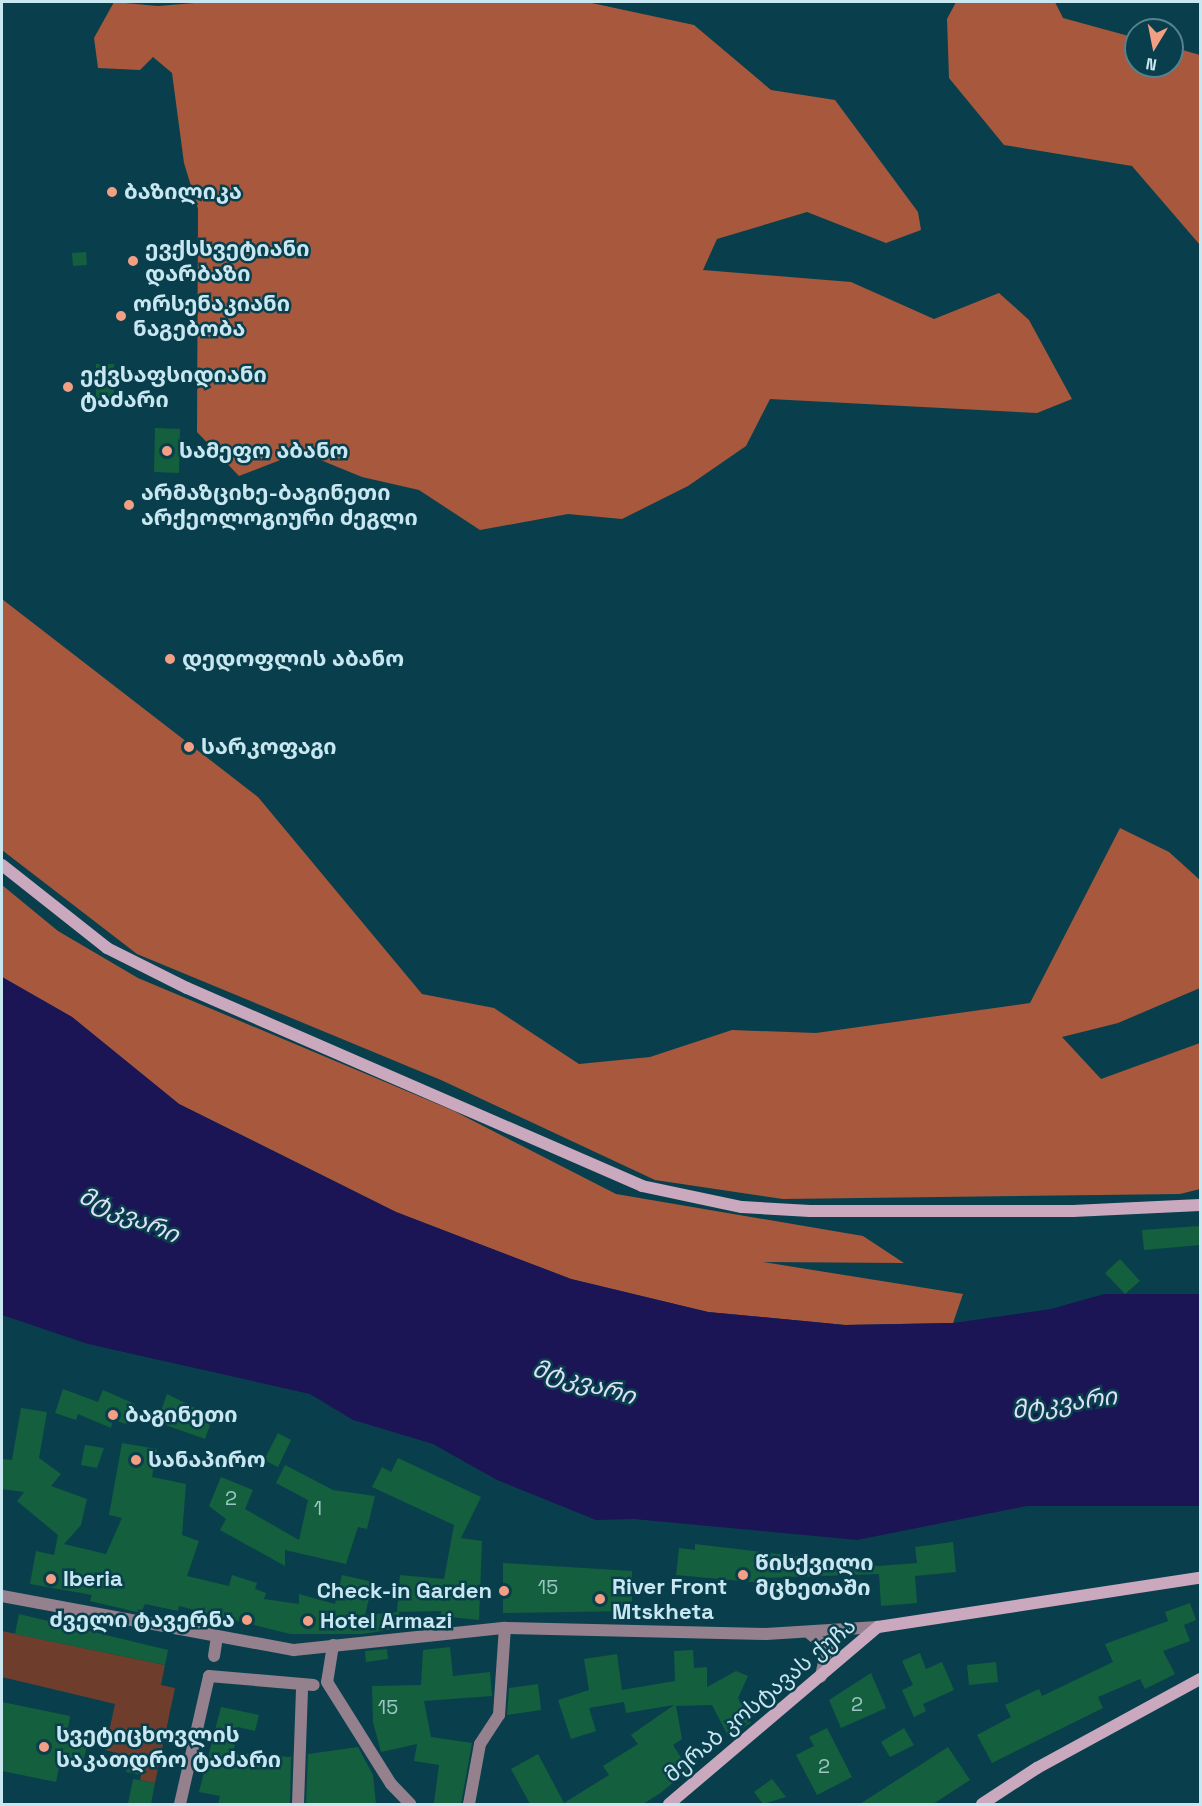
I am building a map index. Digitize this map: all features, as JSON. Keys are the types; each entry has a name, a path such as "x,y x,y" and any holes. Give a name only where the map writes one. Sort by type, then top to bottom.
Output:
{"main road":[{"path":"2,865 107,948 167,978 642,1186 742,1207 810,1211 1073,1211 1200,1205"},
{"path":"878,1627 1200,1578"},
{"name":"მერაბ კოსტავას ქუჩა","path":"669,1804 878,1627"},
{"path":"982,1804 1037,1768 1200,1679"}],"street":[{"path":"2,1596 217,1638 294,1650 505,1628 766,1634 878,1627"},
{"path":"469,1804 480,1744 499,1715 505,1628"},
{"path":"807,1632 827,1648 821,1676"},
{"path":"180,1804 217,1638"},
{"path":"333,1645 327,1682 391,1784 410,1804"},
{"path":"209,1676 308,1686 298,1804"}],"shaded area":[{"path":"114,2 158,6 207,2 587,2 694,25 771,90 835,100 918,212 921,230 886,243 807,212 717,239 703,270 851,282 934,319 999,293 1029,320 1072,399 1037,413 770,399 746,446 688,486 622,519 568,514 480,530 419,490 362,477 301,452 239,476 197,432 198,209 184,163 172,73 153,57 140,70 98,68 94,38"},
{"path":"956,2 1055,2 1063,18 1124,35 1124,78 1184,78 1184,50 1200,55 1200,245 1132,166 1004,145 949,78 947,19"},
{"path":"2,599 258,797 422,994 494,1008 579,1064 650,1057 732,1030 816,1033 1030,1003 1120,828 1169,852 1200,880 1200,988 1118,1023 1062,1037 1101,1079 1200,1043 1200,1189 1180,1194 783,1199 655,1180 441,1080 137,954 2,850"},
{"path":"2,885 58,931 138,978 454,1111 616,1194 863,1236 904,1263 763,1262 963,1294 953,1323 845,1325 708,1312 571,1279 396,1212 179,1104 72,1017 2,977"},
{"path":"2,1631 165,1665 161,1685 175,1688 155,1783 140,1780 144,1760 105,1750 115,1704 2,1677"}],"water":[{"name":"მტკვარი","path":"2,977 72,1017 179,1104 396,1212 571,1279 708,1312 845,1325 953,1323 1051,1309 1104,1294 1200,1294 1200,1506 1027,1506 857,1540 634,1519 596,1520 497,1480 433,1444 353,1420 310,1394 88,1344 2,1315"}],"building":[{"path":"86,252 87,265 73,266 72,253"},
{"path":"96,364 114,364 114,403 96,403"},
{"path":"155,428 180,429 179,473 154,472"},
{"path":"1200,1226 1200,1245 1144,1250 1142,1230"},
{"path":"1120,1259 1140,1281 1125,1294 1105,1273"},
{"path":"63,1389 98,1402 103,1390 135,1404 126,1424 113,1420 111,1428 78,1414 76,1420 55,1413"},
{"path":"167,1394 213,1417 205,1439 157,1422"},
{"path":"21,1408 47,1412 39,1458 61,1474 51,1486 87,1499 81,1525 64,1544 106,1554 122,1518 109,1515 122,1443 157,1449 152,1477 186,1484 182,1535 199,1541 187,1576 229,1586 232,1575 257,1583 255,1589 266,1593 264,1599 299,1604 299,1594 335,1604 342,1575 373,1582 365,1615 399,1612 400,1628 363,1634 290,1634 179,1606 178,1611 145,1604 141,1613 90,1601 92,1595 30,1584 36,1551 54,1555 58,1535 17,1501 24,1492 2,1489 2,1459 12,1460"},
{"path":"278,1433 291,1440 278,1467 264,1460"},
{"path":"85,1445 104,1448 97,1468 81,1465"},
{"path":"398,1458 481,1497 461,1538 482,1541 479,1620 441,1616 441,1611 397,1612 400,1575 444,1579 454,1525 372,1487 382,1467 391,1472"},
{"path":"285,1465 333,1490 375,1496 367,1529 358,1527 346,1564 285,1550 285,1566 220,1530 226,1519 209,1506 221,1477 253,1490 245,1509 299,1540 308,1500 276,1483"},
{"path":"953,1542 956,1572 915,1576 917,1603 881,1606 879,1574 763,1578 763,1583 676,1575 679,1548 695,1550 695,1544 878,1566 917,1563 915,1547"},
{"path":"503,1563 632,1571 632,1611 503,1613"},
{"path":"1190,1603 1196,1620 1184,1625 1190,1641 1163,1651 1175,1674 1145,1689 1140,1679 1098,1697 1103,1708 992,1763 977,1735 1011,1717 1005,1705 1039,1689 1042,1696 1113,1662 1105,1644 1168,1621 1165,1612"},
{"path":"19,1614 168,1650 165,1665 15,1634"},
{"path":"450,1647 453,1676 490,1672 492,1696 424,1701 431,1737 472,1743 461,1804 434,1803 439,1765 414,1761 417,1744 381,1752 373,1722 372,1686 421,1685 423,1650"},
{"path":"387,1649 388,1659 366,1662 365,1651"},
{"path":"693,1650 694,1668 707,1667 707,1687 736,1671 748,1676 738,1698 751,1723 728,1736 712,1705 676,1706 682,1739 673,1745 689,1770 659,1794 643,1804 530,1804 511,1769 538,1754 564,1803 609,1775 603,1766 638,1744 631,1735 674,1705 626,1713 624,1702 589,1708 596,1731 571,1739 558,1700 589,1690 584,1659 617,1654 622,1690 675,1681 674,1651"},
{"path":"920,1653 926,1669 942,1662 954,1690 923,1704 926,1711 914,1717 902,1690 913,1685 902,1661"},
{"path":"996,1662 998,1682 969,1685 967,1665"},
{"path":"871,1673 886,1708 841,1728 829,1700"},
{"path":"538,1684 541,1710 507,1715 509,1688"},
{"name":"სვეტიცხოვლის საკათდრო ტაძარი","path":"2,1702 70,1716 67,1735 88,1740 82,1768 60,1763 56,1782 2,1771"},
{"path":"221,1707 259,1715 255,1731 238,1727 233,1753 291,1757 290,1804 218,1804 220,1796 199,1792"},
{"path":"827,1728 852,1777 817,1795 796,1755 814,1746 809,1737"},
{"path":"904,1728 914,1745 890,1757 881,1742"},
{"path":"358,1747 373,1775 376,1804 306,1804 308,1754"},
{"path":"948,1747 970,1780 933,1804 860,1804"},
{"path":"129,1757 144,1760 141,1775 126,1772"},
{"path":"133,1779 155,1783 151,1804 128,1804"},
{"path":"772,1779 786,1797 763,1804 754,1792"}],"place":[{"name":"ბაზილიკა","path":"112,192"},
{"name":"ევქსსვეტიანი დარბაზი","path":"133,261"},
{"name":"ორსენაკიანი ნაგებობა","path":"121,316"},
{"name":"ექვსაფსიდიანი ტაძარი","path":"68,387"},
{"name":"სამეფო აბანო","path":"167,451"},
{"name":"არმაზციხე-ბაგინეთი არქეოლოგიური ძეგლი","path":"129,505"},
{"name":"დედოფლის აბანო","path":"170,659"},
{"name":"სარკოფაგი","path":"189,747"},
{"name":"ბაგინეთი","path":"113,1415"},
{"name":"სანაპირო","path":"136,1460"},
{"name":"წისქვილი მცხეთაში","path":"743,1575"},
{"name":"Iberia","path":"51,1579"},
{"name":"Check-in Garden","path":"504,1591"},
{"name":"River Front Mtskheta","path":"600,1599"},
{"name":"ძველი ტავერნა","path":"247,1620"},
{"name":"Hotel Armazi","path":"308,1621"},
{"name":"სვეტიცხოვლის საკათდრო ტაძარი","path":"44,1747"}]}
